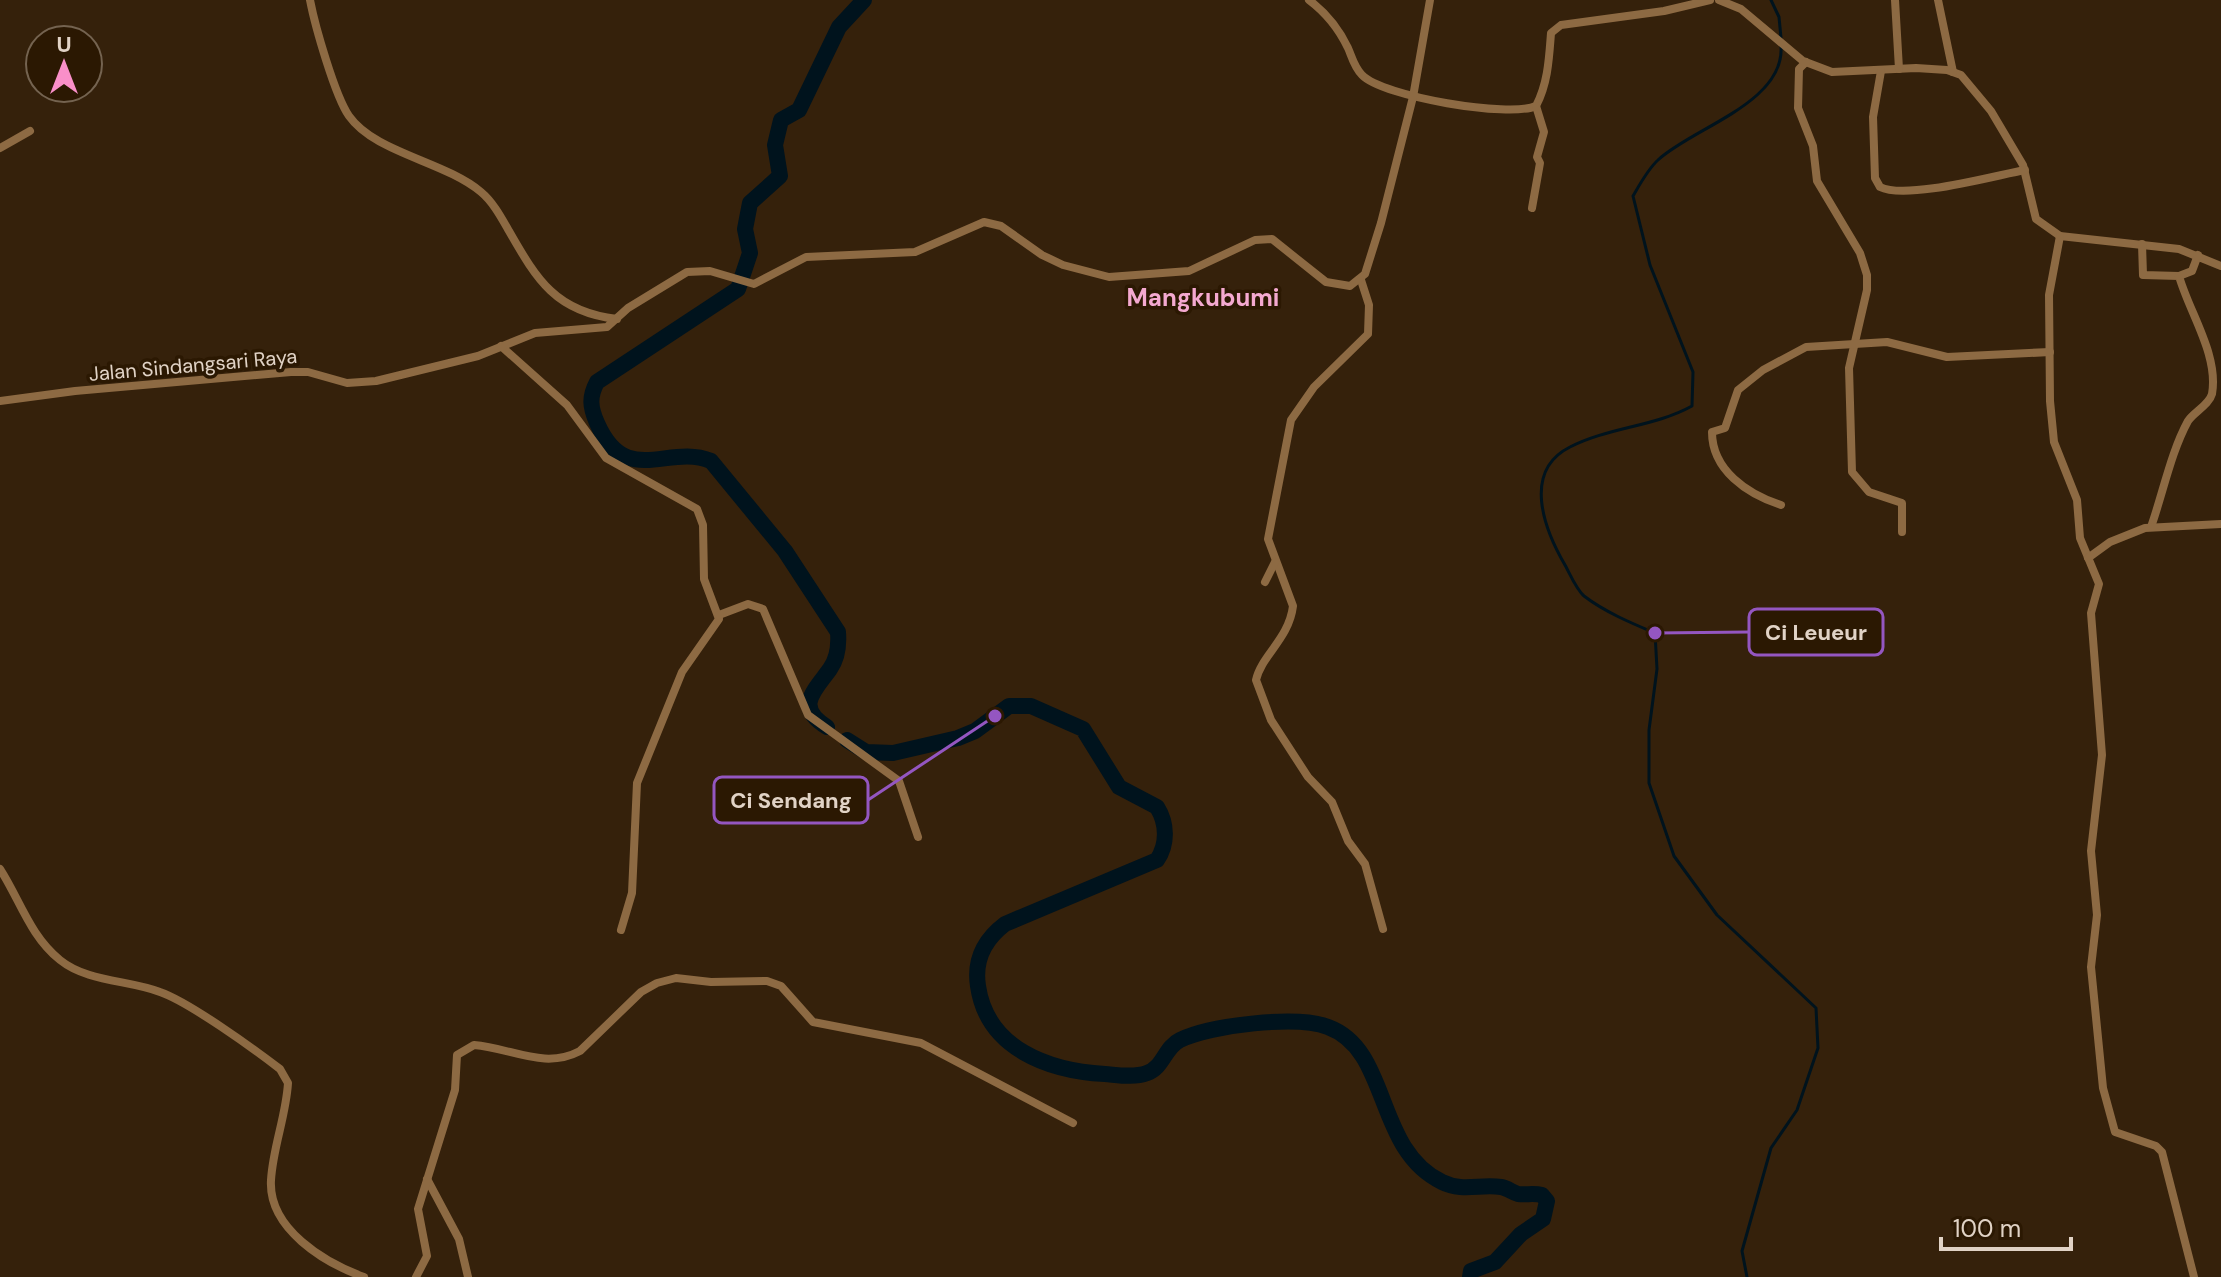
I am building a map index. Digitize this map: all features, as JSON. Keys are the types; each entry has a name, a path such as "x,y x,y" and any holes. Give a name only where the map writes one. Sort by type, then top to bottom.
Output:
{"street":[{"path":"310,0 351,119 391,147 450,171 481,192 543,286 585,313 617,319"},
{"path":"1309,0 1339,32 1362,76 1413,97 1509,111 1536,106"},
{"path":"1383,929 1365,864 1348,841 1332,802 1308,777 1271,720 1257,686 1258,672 1275,651 1292,616 1291,594 1275,562 1268,539 1291,420 1314,387 1368,334 1369,305 1361,280 1381,223 1413,97 1430,0"},
{"path":"1532,208 1540,163 1537,157 1544,138 1536,106 1549,69 1551,33 1561,25 1615,19 1710,0"},
{"path":"1719,0 1741,9 1805,61 1832,72 1899,69 1953,72 1974,88 1991,111 2025,170 2036,219 2060,236 2179,249 2221,266"},
{"path":"1895,0 1899,69"},
{"path":"1938,0 1953,72"},
{"path":"1805,61 1799,69 1798,106 1813,146 1817,181 1860,253 1867,275 1867,290 1849,368 1852,472 1869,492 1902,503 1902,532"},
{"path":"1881,71 1873,117 1875,178 1880,187 1896,192 1933,188 2025,170"},
{"path":"0,148 30,131"},
{"name":"Jalan Sindangsari Raya","path":"0,401 75,391 291,372 308,372 347,383 376,381 478,356 535,333 601,329 687,272 710,271 747,284 762,282 806,257 915,252 984,222 1001,226 1042,255 1063,265 1109,277 1189,271 1263,238 1281,243 1302,265 1326,282 1340,287 1361,280"},
{"path":"2060,236 2050,277 2054,442 2077,500 2080,538 2099,584 2091,613 2102,755 2091,851 2097,915 2091,967 2103,1088 2115,1132 2156,1146 2162,1152 2194,1277"},
{"path":"2142,244 2143,275 2179,276 2192,271 2198,255"},
{"path":"2151,527 2189,419 2212,393 2204,335 2189,307 2179,276"},
{"path":"1781,505 1755,496 1719,463 1713,451 1712,432 1725,428 1738,390 1763,370 1806,347 1853,344 1887,342 1947,357 2050,352"},
{"path":"501,346 573,411 606,458 697,509 703,525 704,579 719,615 716,627 678,680 637,783 632,893 621,930"},
{"path":"2088,558 2120,536 2151,527 2221,524"},
{"path":"1265,582 1275,562"},
{"path":"719,615 748,604 763,609 808,715 899,781 918,837"},
{"path":"0,869 20,900 27,922 61,961 85,973 170,996 280,1069 288,1083 271,1184 276,1205 313,1253 364,1277"},
{"path":"416,1277 427,1256 418,1217 455,1090 454,1060 462,1049 485,1046 550,1061 570,1056 641,992 676,978 711,982 755,979 776,983 813,1022 921,1043 1073,1123"},
{"path":"427,1179 459,1239 468,1277"}],"waterway":[{"path":"827,727 817,720 809,705 814,691 835,660 838,632 785,551 711,461 695,457 634,459 621,454 608,443 597,423 591,402 597,382 738,289 750,253 745,229 750,203 780,176 775,145 781,120 799,110 839,27 864,0"},
{"path":"1771,0 1779,17 1781,38"},
{"path":"1747,1277 1742,1251 1771,1148 1797,1110 1818,1048 1816,1008 1717,915 1674,856 1649,783 1649,730 1657,669 1655,633 1601,607 1578,589 1550,535 1542,502 1542,485 1546,470 1555,457 1570,447 1692,406 1693,372 1650,265 1633,196 1658,160 1753,99 1778,66 1781,46"},
{"path":"847,740 866,752 893,753 958,738 975,731 1009,706 1031,706 1083,729 1119,787 1157,807 1164,827 1163,847 1157,860 1005,924 991,937 979,959 977,977 984,1008 994,1026 1007,1041 1043,1061 1084,1072 1131,1076 1152,1070 1180,1040 1212,1030 1276,1022 1314,1023 1328,1027 1348,1039 1363,1056 1404,1147 1420,1167 1449,1185 1501,1187 1518,1194 1542,1195 1547,1201 1543,1219 1521,1234 1495,1262 1471,1271 1470,1277"}],"place":[{"name":"Ci Leueur","path":"1655,633"},
{"name":"Ci Sendang","path":"995,716"}],"district":[{"name":"Mangkubumi","path":"1203,297"}]}
